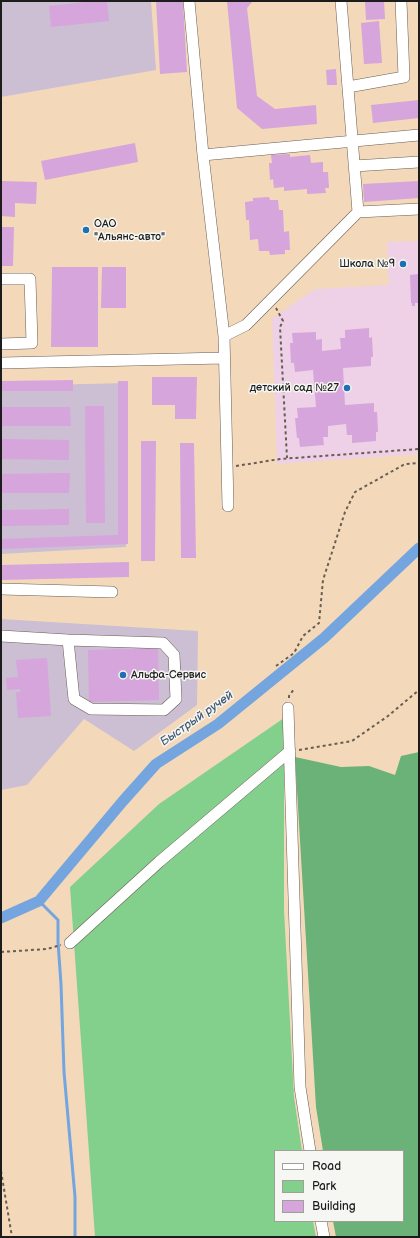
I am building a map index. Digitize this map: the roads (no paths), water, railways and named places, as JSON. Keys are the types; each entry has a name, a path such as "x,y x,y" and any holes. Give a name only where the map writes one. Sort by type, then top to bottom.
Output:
{"lane":[{"path":"189,1 203,154 224,336 228,506"},
{"path":"341,1 358,212"},
{"path":"348,87 404,77 402,1"},
{"path":"203,154 419,135"},
{"path":"354,166 419,162"},
{"path":"224,336 246,325 358,212 419,209"},
{"path":"1,279 30,279 32,343 1,344"},
{"path":"1,363 224,358"},
{"path":"1,590 112,592"},
{"path":"1,636 162,643 174,655 176,699 164,710 91,709 74,699 68,640"},
{"path":"288,708 300,1087 310,1150"},
{"path":"70,943 158,862 290,751"},
{"path":"321,1222 324,1237"}],"waterway":[{"name":"Быстрый ручей","path":"1,918 39,901 156,764 218,724 324,638 419,548"},
{"path":"39,901 58,920 64,1072 75,1197 75,1237"}],"place":[{"name":"ОАО \"Альянс-авто\"","path":"86,230"},
{"name":"Школа №9","path":"403,264"},
{"name":"детский сад №27","path":"347,388"},
{"name":"Альфа-Сервис","path":"123,675"}]}
